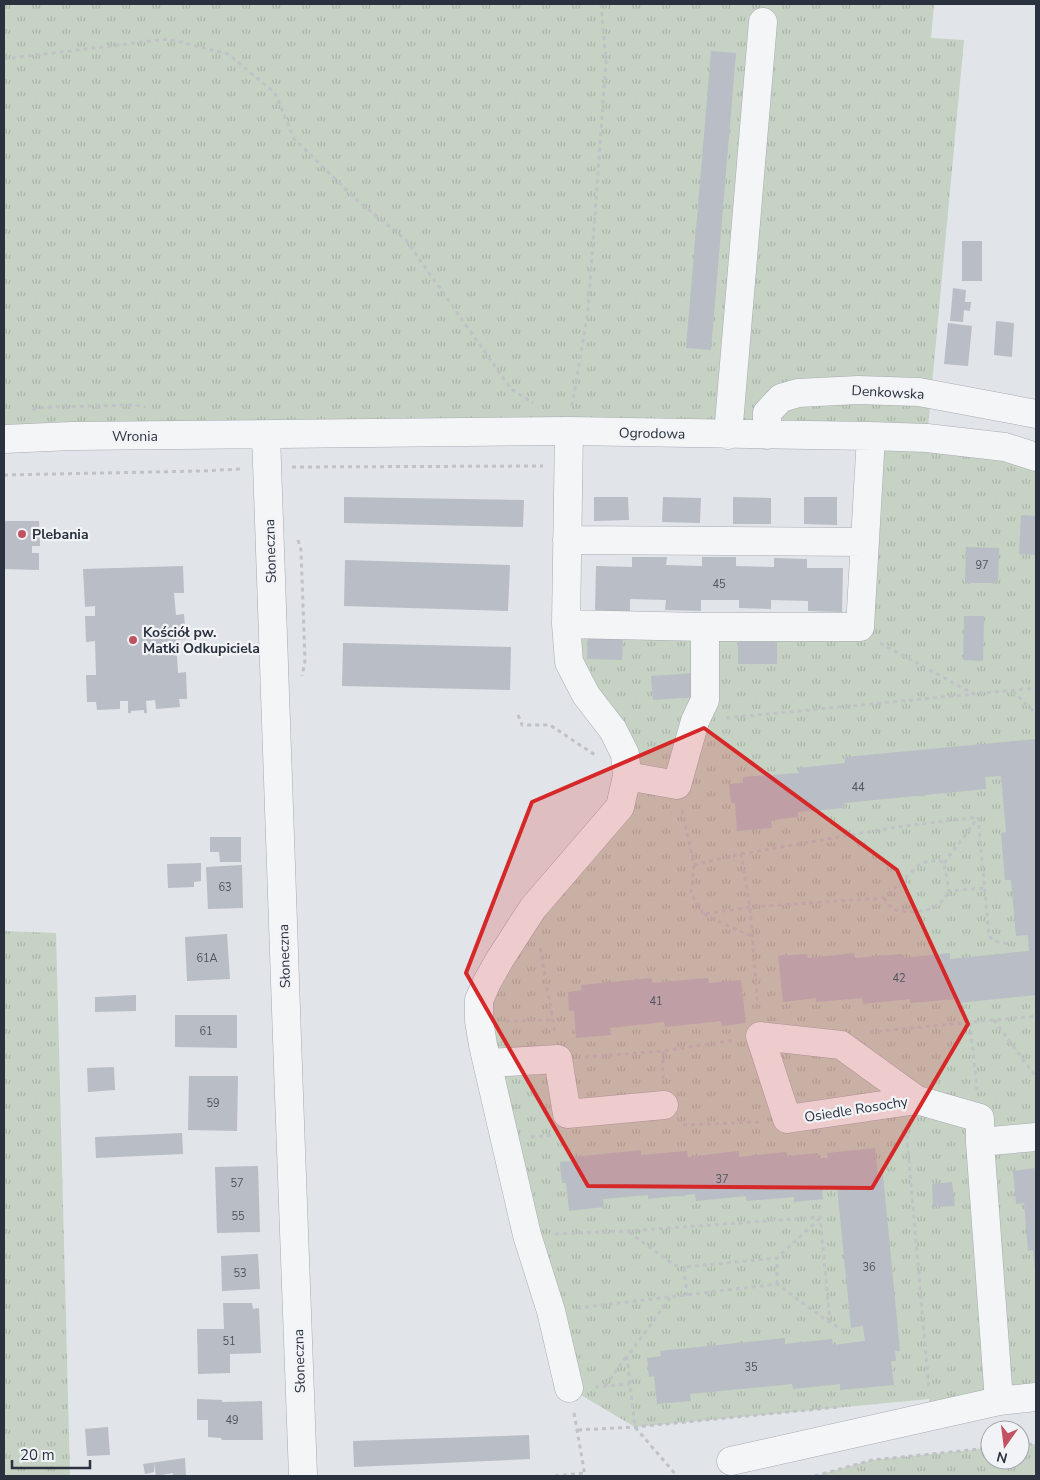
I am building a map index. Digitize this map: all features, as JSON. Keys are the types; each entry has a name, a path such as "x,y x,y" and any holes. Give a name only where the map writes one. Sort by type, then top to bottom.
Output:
{"street":[{"path":"728,435 763,22"},
{"name":"Denkowska","path":"767,435 767,413 781,398 798,393 858,390 919,392 1036,414"},
{"name":"Ogrodowa","path":"266,435 569,432 871,436 927,438 1005,447 1036,457"},
{"path":"569,432 566,624 569,662 586,696 613,730 625,754 627,776 620,807 533,908 500,958 479,1000 479,1021 527,1235 551,1311 569,1388"},
{"name":"Wronia","path":"4,439 72,436 266,435"},
{"name":"Słoneczna","path":"266,435 274,707 285,957 303,1476"},
{"path":"566,624 705,627 860,627 871,436"},
{"path":"567,540 865,542"},
{"path":"627,776 677,785 695,721 705,700 705,627"},
{"name":"Osiedle Rosochy","path":"911,1100 787,1119 760,1036 840,1045 911,1100 980,1130 1036,1137"},
{"path":"489,1063 558,1059 567,1114 664,1105"},
{"path":"980,1130 1000,1401"},
{"path":"731,1461 1000,1401 1036,1398"}],"path":[{"path":"569,432 588,311 606,62 601,4"},
{"path":"4,59 168,39 228,54 275,93 294,139 358,201 406,240 511,389 545,411 569,432"},
{"path":"860,627 880,644 974,694"},
{"path":"695,721 1036,688"},
{"path":"1013,691 1036,714"},
{"path":"518,715 522,725 550,725 627,776"},
{"path":"677,785 694,866 691,893 703,914 751,936"},
{"path":"694,866 740,854 898,827 978,817"},
{"path":"884,898 892,909 905,912 934,909 944,901 949,891 944,863 978,817"},
{"path":"978,817 989,936 994,941 1010,944"},
{"path":"533,908 558,1059 663,1051 760,1036 750,907 740,854"},
{"path":"703,914 750,907 884,898 921,863 938,860 944,863"},
{"path":"949,891 984,888"},
{"path":"840,1045 851,1034 1036,1016"},
{"path":"479,1021 553,1020"},
{"path":"994,1020 1036,1076"},
{"path":"970,1023 980,1130"},
{"path":"911,1100 908,1144 931,1416"},
{"path":"527,1235 628,1232 820,1217"},
{"path":"628,1232 674,1265 684,1267 777,1258 820,1217"},
{"path":"820,1217 830,1322"},
{"path":"777,1258 777,1284"},
{"path":"684,1267 687,1296"},
{"path":"551,1311 777,1284 846,1332"},
{"path":"604,1386 671,1298"},
{"path":"626,1357 635,1427 677,1476"},
{"path":"555,1476 585,1475 569,1388 630,1384"},
{"path":"578,1430 635,1427 841,1407"},
{"path":"815,1476 872,1460 980,1449"}],"highlighted area":[{"path":"704,728 897,870 968,1024 872,1188 588,1186 466,973 532,802"}],"green space":[{"path":"4,4 934,4 931,38 964,40 927,438 1036,457 1036,1397 931,1416 929,1399 635,1427 569,1388 479,1000 627,776 566,624 860,627 871,437 4,439"},
{"path":"4,931 56,933 70,1476 4,1476"},
{"path":"1030,1444 1036,1444 1036,1476 815,1476 872,1460 980,1449 980,1470 1030,1470"}],"building":[{"path":"711,51 736,53 711,350 686,348"},
{"path":"962,241 982,241 982,281 962,281"},
{"path":"953,288 966,290 965,302 971,302 970,311 964,310 963,322 950,321"},
{"path":"996,321 1014,323 1012,357 994,355"},
{"path":"948,323 972,326 968,366 944,364"},
{"path":"344,497 524,500 523,527 344,523"},
{"path":"594,497 628,497 629,520 594,521"},
{"path":"663,497 701,498 700,523 662,522"},
{"path":"733,497 771,498 771,524 733,524"},
{"path":"804,497 837,497 837,525 804,524"},
{"path":"1021,515 1036,516 1036,555 1019,554"},
{"name":"Plebania","path":"4,521 39,521 40,546 32,546 32,553 39,553 39,570 4,569"},
{"path":"966,547 999,548 998,583 965,583"},
{"path":"632,557 667,557 666,565 702,566 702,557 736,557 736,566 774,567 774,558 807,559 807,568 843,568 842,612 808,611 808,601 771,600 771,609 739,608 739,600 701,600 701,611 665,610 666,600 630,599 630,612 595,611 596,566 632,567"},
{"path":"345,560 510,565 508,611 344,606"},
{"name":"Kościół pw. Matki Odkupiciela","path":"183,566 184,593 174,593 176,615 184,614 186,639 176,640 178,673 186,672 187,699 179,699 180,707 156,709 155,700 146,701 147,713 144,713 144,710 128,713 128,701 120,701 120,709 97,710 96,702 87,702 86,675 96,675 95,641 86,642 85,616 95,616 95,606 85,607 83,569"},
{"path":"964,616 984,616 983,661 963,660"},
{"path":"588,636 623,637 622,660 587,659"},
{"path":"738,642 777,642 777,664 738,664"},
{"path":"343,643 511,647 510,690 342,686"},
{"path":"695,673 697,697 653,700 651,676"},
{"path":"1036,739 1036,995 958,1003 957,999 910,1003 910,999 863,1004 862,998 816,1002 816,998 783,1002 778,956 807,954 808,958 854,953 855,958 902,954 902,958 950,953 950,959 1029,951 1028,935 1016,936 1011,880 1005,880 1001,833 1006,832 1001,776 985,777 986,789 844,803 845,808 798,812 798,817 771,820 772,828 737,831 735,803 731,803 729,784 743,783 743,777 799,773 798,768 845,763 845,757"},
{"path":"210,837 241,837 241,862 220,862 219,852 210,852"},
{"path":"201,863 201,881 194,882 194,887 168,888 167,864"},
{"path":"242,865 243,908 208,909 206,867"},
{"path":"227,934 230,979 187,981 185,937"},
{"path":"652,978 652,983 708,978 709,983 741,980 746,1023 722,1026 721,1021 665,1027 664,1022 610,1028 611,1035 576,1038 574,1010 569,1011 568,992 582,990 581,985"},
{"path":"136,995 136,1011 95,1012 95,997"},
{"path":"175,1015 237,1015 237,1048 175,1047"},
{"path":"114,1067 115,1090 88,1092 87,1068"},
{"path":"189,1076 238,1076 237,1131 188,1130"},
{"path":"182,1133 183,1154 96,1158 95,1137"},
{"path":"875,1148 878,1175 883,1175 900,1351 895,1351 896,1361 891,1361 894,1385 840,1390 840,1384 793,1389 792,1384 690,1394 691,1401 657,1404 654,1376 649,1377 647,1358 661,1356 660,1351 785,1338 785,1344 832,1339 833,1345 865,1341 863,1326 851,1328 837,1186 822,1187 823,1199 794,1202 794,1197 746,1201 746,1196 696,1201 695,1194 648,1199 648,1195 603,1199 604,1207 569,1211 566,1183 562,1183 560,1162 574,1161 574,1157 641,1150 641,1155 687,1151 688,1157 739,1151 739,1157 786,1152 786,1156 818,1153 819,1158 828,1158 827,1153"},
{"path":"258,1166 260,1232 217,1233 215,1167"},
{"path":"1036,1168 1035,1272 1033,1250 1028,1251 1024,1203 1016,1204 1013,1171"},
{"path":"952,1182 955,1206 933,1207 932,1184"},
{"path":"258,1254 260,1289 222,1291 221,1256"},
{"path":"223,1303 252,1303 253,1309 259,1308 261,1353 230,1354 230,1373 198,1374 197,1329 224,1329"},
{"path":"197,1399 222,1400 222,1402 262,1401 263,1440 222,1440 221,1438 208,1437 208,1420 197,1420"},
{"path":"108,1427 110,1455 87,1456 85,1429"},
{"path":"529,1435 530,1459 354,1467 353,1441"},
{"path":"185,1458 186,1476 173,1476 173,1473 156,1476 154,1463 154,1472 145,1474 143,1464"}],"place":[{"name":"Plebania","path":"22,534"},
{"name":"Kościół pw. Matki Odkupiciela","path":"133,640"}]}
